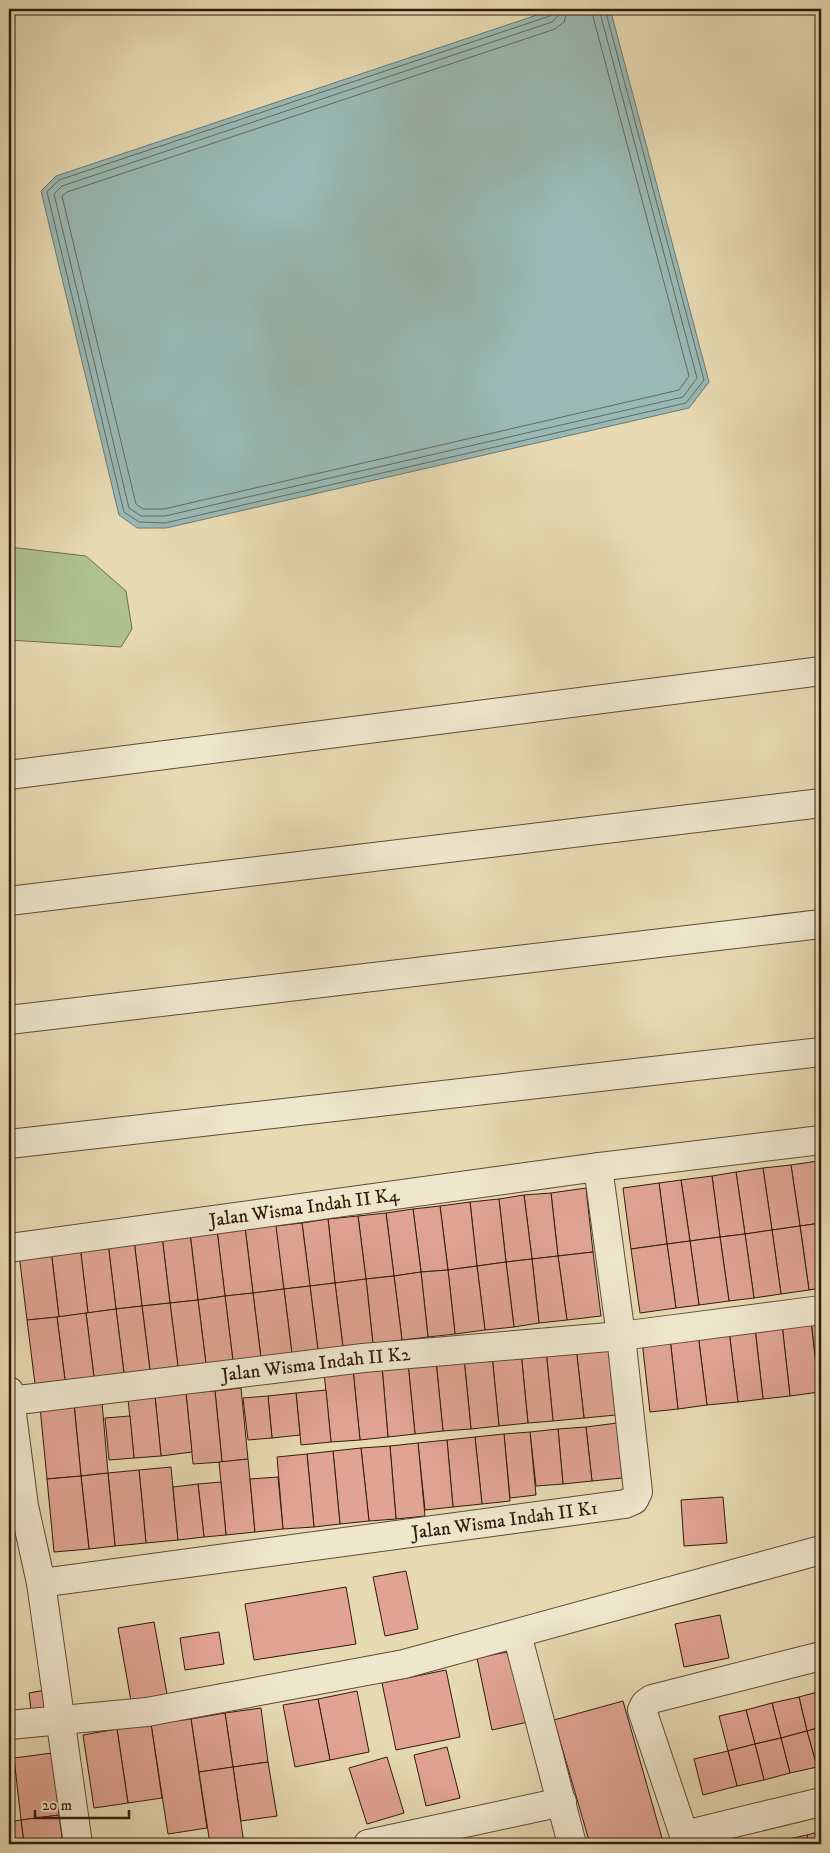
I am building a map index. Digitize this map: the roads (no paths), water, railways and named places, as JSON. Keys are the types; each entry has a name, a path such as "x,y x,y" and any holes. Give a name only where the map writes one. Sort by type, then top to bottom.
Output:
{"street":[{"path":"9,775 821,671"},
{"path":"9,901 821,803"},
{"path":"9,1020 821,924"},
{"path":"9,1144 821,1052"},
{"name":"Jalan Wisma Indah II K4","path":"9,1248 598,1167 821,1140"},
{"name":"Jalan Wisma Indah II K1","path":"41,1583 625,1504 634,1500 638,1492 621,1336 598,1167"},
{"name":"Jalan Wisma Indah II K2","path":"10,1396 363,1358 621,1336 821,1310"},
{"path":"10,1396 16,1507 41,1583 78,1844"},
{"path":"9,1726 148,1712 404,1664 821,1550"},
{"path":"517,1634 572,1844"},
{"path":"821,1656 652,1699 645,1704 642,1710 686,1840 821,1802"},
{"path":"368,1844 562,1802"}],"water":[{"path":"555,9 609,9 611,12 709,382 689,408 166,528 137,528 119,515 41,191 56,176"}]}
